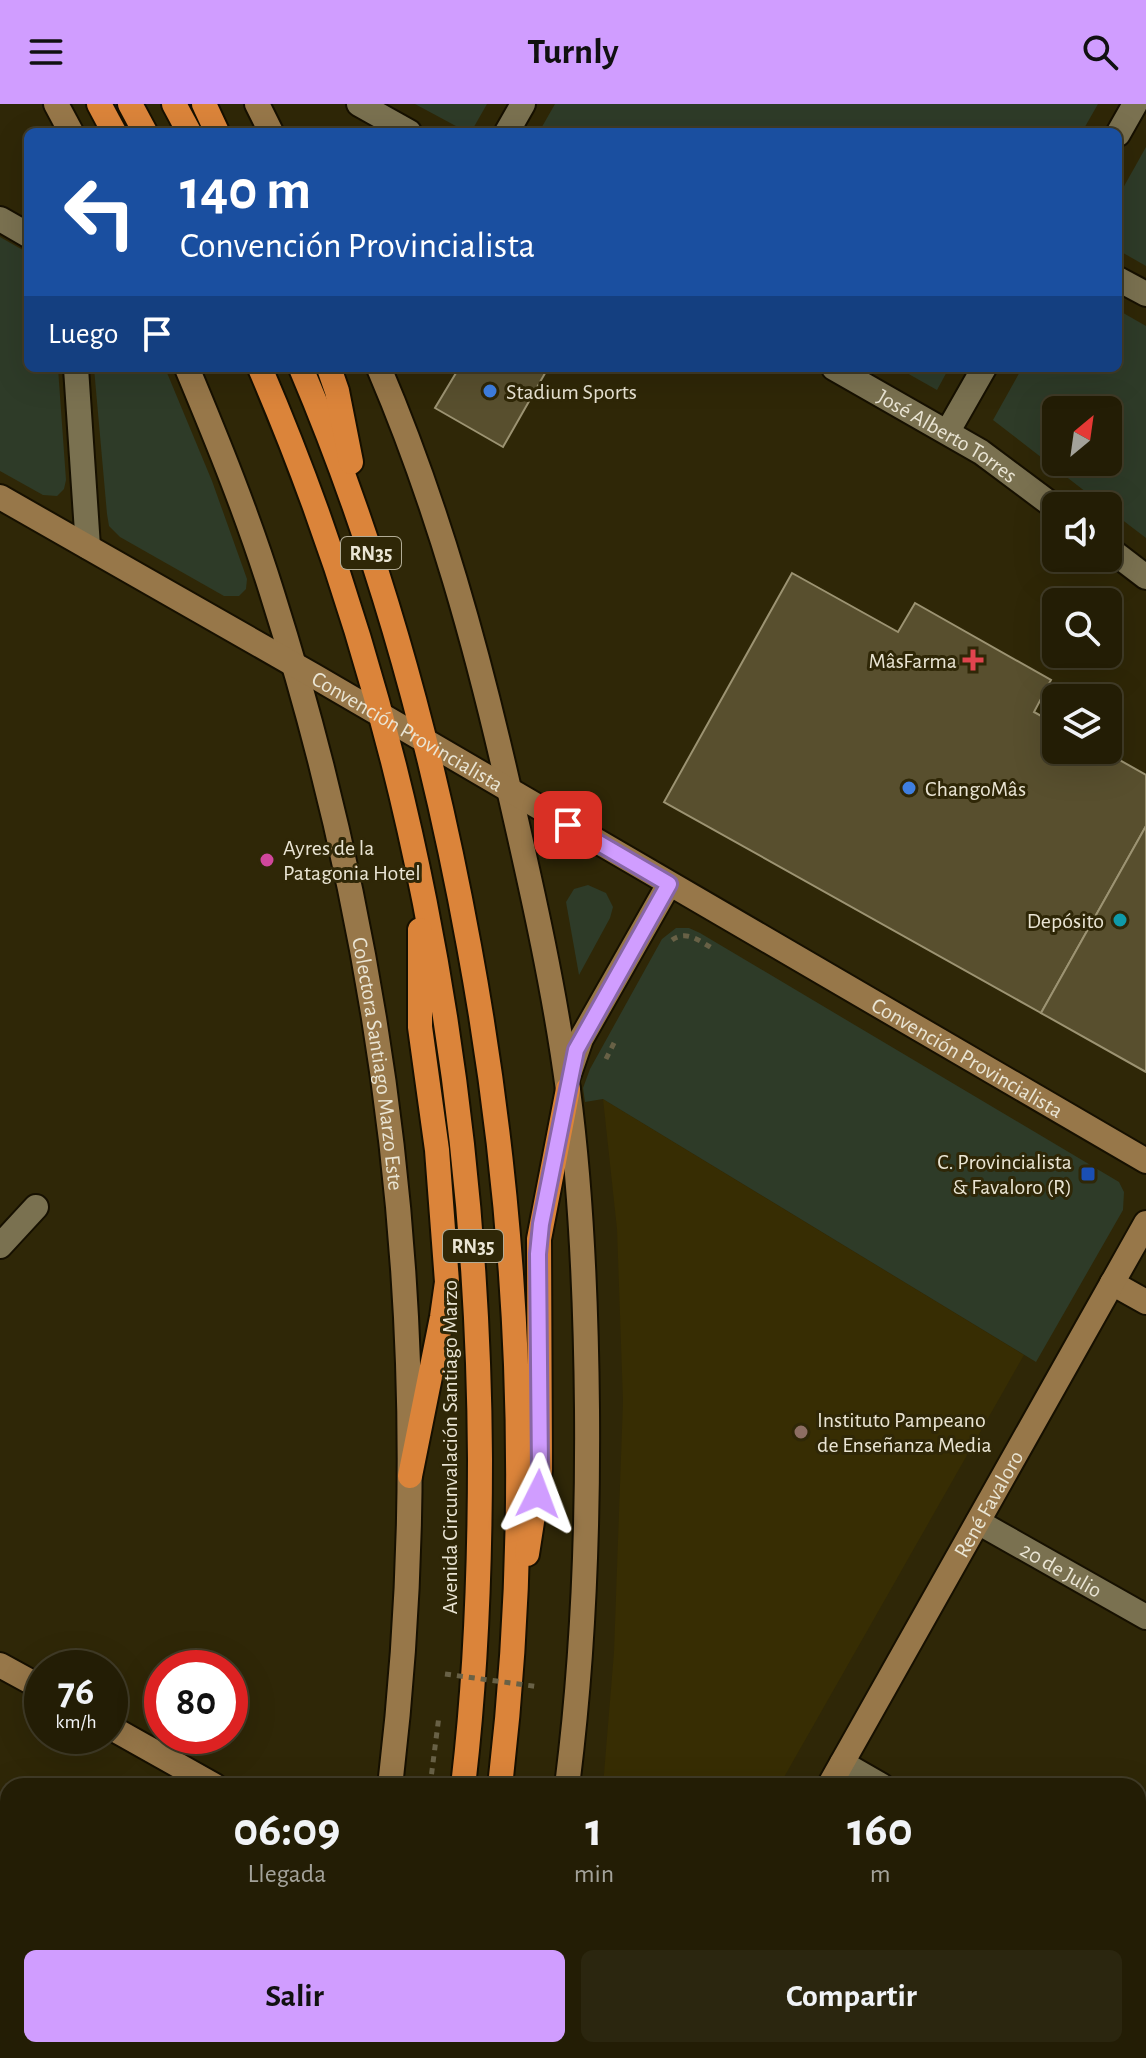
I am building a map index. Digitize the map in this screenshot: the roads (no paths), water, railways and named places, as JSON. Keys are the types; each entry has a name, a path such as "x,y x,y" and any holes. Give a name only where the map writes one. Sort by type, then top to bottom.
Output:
{"highway":[{"path":"99,104 112,128"},
{"path":"130,104 143,128"},
{"path":"174,104 187,128"},
{"path":"204,104 215,128"},
{"path":"255,372 269,391"},
{"name":"Avenida Circunvalación Santiago Marzo","path":"262,372 307,482 339,574 379,714 421,884 456,1084 477,1308 480,1454 477,1604 464,1778"},
{"name":"RN35","path":"303,372 365,535 427,742 480,1003 505,1188 516,1374 517,1501 513,1631 501,1778"},
{"path":"330,372 365,535"},
{"path":"410,1476 447,1282 437,1150 419,1014 421,884"},
{"path":"513,1631 540,1470 539,1239 568,1089"}],"street":[{"path":"56,104 69,128"},
{"path":"257,104 269,128"},
{"path":"359,104 402,128"},
{"path":"509,128 523,104"},
{"path":"1121,128 1135,104"},
{"path":"0,219 24,233"},
{"path":"1122,281 1146,294"},
{"path":"76,372 88,547"},
{"name":"Colectora Santiago Marzo Este","path":"189,372 256,544 321,763 346,868 384,1080 398,1188 407,1296 410,1476 405,1624 391,1778"},
{"path":"381,372 425,487 483,676 543,946 568,1089 582,1237 587,1458 583,1605 568,1778"},
{"name":"José Alberto Torres","path":"841,372 948,431 1042,498"},
{"path":"948,431 982,372"},
{"name":"Convención Provincialista","path":"0,497 1146,1161"},
{"path":"1122,559 1146,577"},
{"path":"568,1089 571,1062 581,1039 669,884"},
{"path":"0,1246 36,1207"},
{"name":"René Favaloro","path":"834,1778 1146,1223"},
{"path":"1112,1283 1146,1302"},
{"name":"20 de Julio","path":"978,1522 1146,1617"},
{"path":"0,1665 24,1678"},
{"path":"128,1737 201,1778"},
{"path":"842,1763 868,1778"}],"place":[{"name":"Stadium Sports","path":"490,391"},
{"name":"MâsFarma","path":"973,660"},
{"name":"ChangoMâs","path":"909,788"},
{"name":"Ayres de la Patagonia Hotel","path":"267,860"},
{"name":"Depósito","path":"1120,920"},
{"name":"C. Provincialista & Favaloro (R)","path":"1088,1174"},
{"name":"Instituto Pampeano de Enseñanza Media","path":"801,1432"}]}
